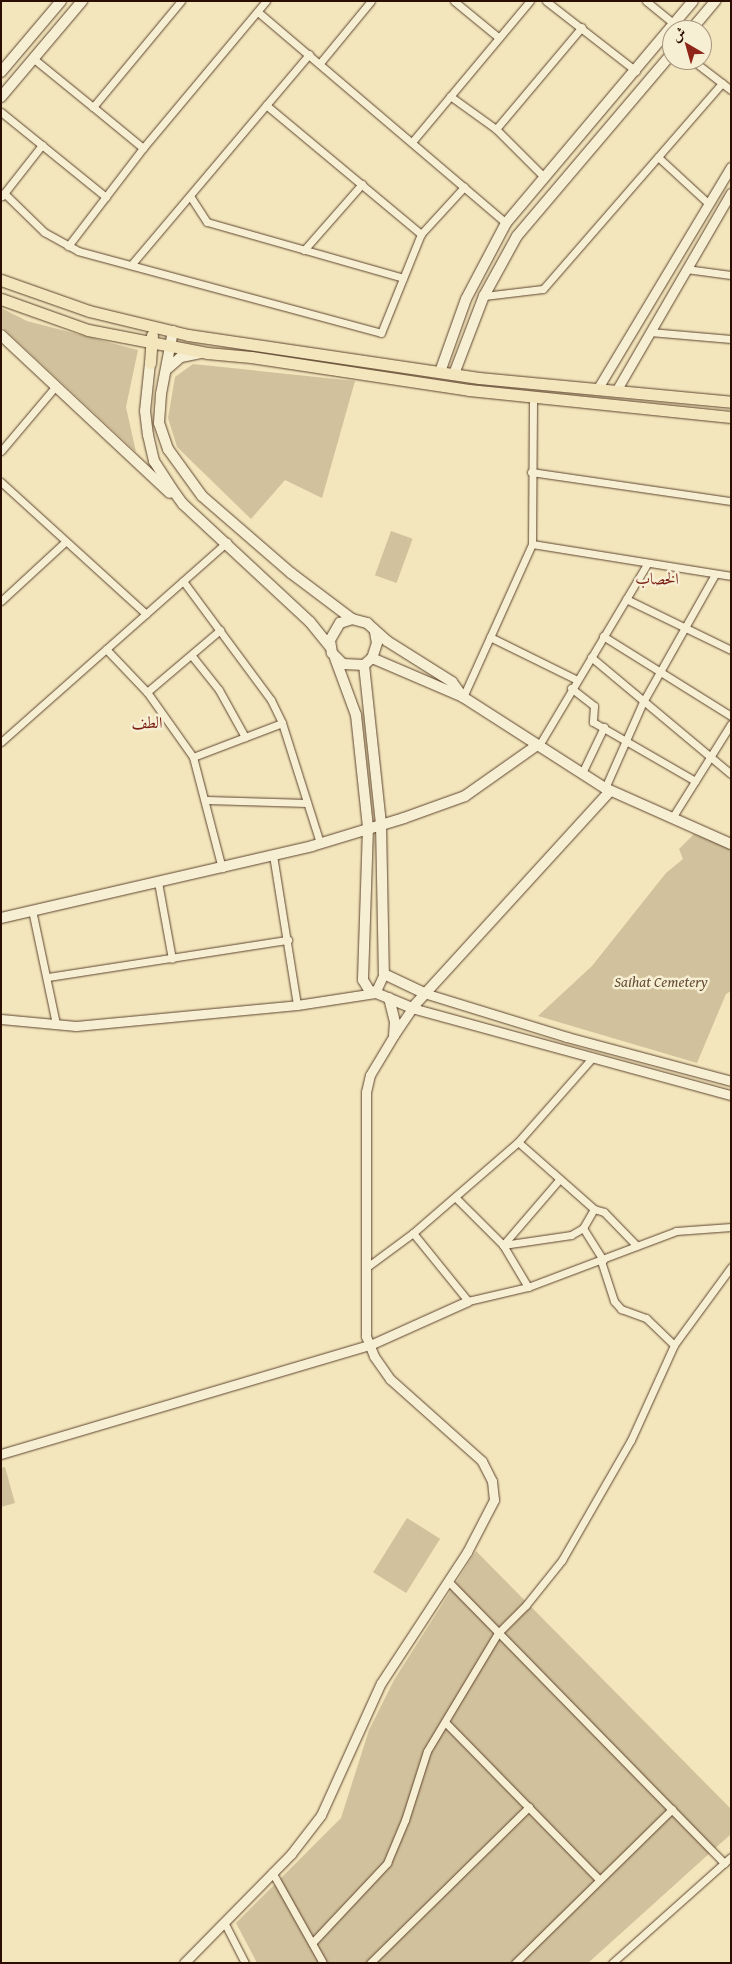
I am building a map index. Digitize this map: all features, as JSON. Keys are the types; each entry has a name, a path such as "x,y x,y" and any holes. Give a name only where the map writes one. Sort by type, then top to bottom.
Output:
{"main road":[{"path":"1,72 61,1"},
{"path":"1,97 82,1"},
{"path":"677,20 693,1"},
{"path":"699,20 715,1"},
{"path":"440,372 466,299 506,223 662,39"},
{"path":"454,374 484,296 517,236 662,64"},
{"path":"1,280 37,295 89,311 173,332 454,374 731,402"},
{"path":"1,299 88,330 207,353 533,397 731,417"},
{"path":"151,326 153,342 145,411 148,436 154,461 183,504"},
{"path":"173,332 168,346 167,368 159,423 168,449 183,473 202,496 291,573 352,619 367,623 375,632 452,682 463,697"},
{"path":"1,335 55,387 226,542 310,622 330,647 356,715 368,828 363,980 368,990 412,1008 607,790"},
{"path":"167,368 182,357 207,353"},
{"path":"330,647 332,632 340,623 352,619"},
{"path":"375,632 377,643 368,661 381,824 384,974 424,993"},
{"path":"335,658 352,667 368,661 463,697 607,790 731,844"},
{"path":"1,918 222,868 320,843 381,824 465,796 537,746"},
{"path":"389,998 395,1022 394,1035"}],"street":[{"path":"93,107 181,1"},
{"path":"68,246 143,148 266,1"},
{"path":"320,64 371,1"},
{"path":"454,1 499,38"},
{"path":"412,142 530,1"},
{"path":"546,1 582,27 636,71"},
{"path":"646,1 669,20"},
{"path":"258,12 506,223"},
{"path":"496,129 582,27"},
{"path":"131,265 309,54"},
{"path":"34,58 143,148"},
{"path":"705,70 731,90"},
{"path":"484,296 543,289 722,83"},
{"path":"450,96 496,129 546,178"},
{"path":"266,105 421,234"},
{"path":"1,112 106,197"},
{"path":"42,145 3,195 44,232 68,246 380,333 421,234 464,187"},
{"path":"658,157 709,204"},
{"path":"598,388 731,168"},
{"path":"304,250 362,184"},
{"path":"616,391 731,192"},
{"path":"190,196 207,222 403,278"},
{"path":"686,270 731,275"},
{"path":"650,332 731,339"},
{"path":"1,451 55,387"},
{"path":"463,697 532,544 533,397"},
{"path":"531,472 731,500"},
{"path":"1,482 146,614"},
{"path":"3,596 66,540"},
{"path":"1,742 226,542"},
{"path":"532,544 731,576"},
{"path":"537,746 647,564"},
{"path":"607,790 625,740 643,702 715,574"},
{"path":"183,581 271,700 282,723 320,843"},
{"path":"626,599 731,650"},
{"path":"147,692 192,656 220,630"},
{"path":"603,636 731,716"},
{"path":"490,637 577,680"},
{"path":"106,649 147,692 193,757 207,800 222,868"},
{"path":"192,656 219,690 245,737"},
{"path":"591,657 709,758 731,774"},
{"path":"571,688 592,704 591,720 695,781"},
{"path":"193,757 282,723"},
{"path":"672,818 731,724"},
{"path":"582,774 604,727"},
{"path":"207,800 307,803"},
{"path":"273,855 297,1005"},
{"path":"158,882 172,959"},
{"path":"32,910 48,977 56,1024"},
{"path":"48,977 288,940"},
{"path":"1,1019 76,1026 297,1005 374,993 384,974"},
{"path":"424,993 567,1037 731,1081"},
{"path":"184,1963 272,1872 321,1814 381,1683 448,1581 494,1500 492,1481 482,1461 390,1379 366,1336 366,1092 370,1075 394,1035 412,1008 731,1095"},
{"path":"367,1267 413,1233 518,1142 593,1056"},
{"path":"518,1142 594,1209 604,1212 637,1246"},
{"path":"503,1245 559,1180"},
{"path":"455,1197 503,1245 528,1287"},
{"path":"503,1245 571,1235 583,1228 594,1209"},
{"path":"1,1454 370,1345 468,1301 528,1287 602,1261 676,1231 731,1227"},
{"path":"583,1228 602,1261 614,1301 621,1309 646,1318 674,1345"},
{"path":"413,1233 468,1301"},
{"path":"312,1943 387,1864 405,1820 427,1751 446,1723 498,1632 526,1605 562,1560 631,1440 674,1345 731,1267"},
{"path":"448,1581 724,1863"},
{"path":"446,1723 599,1879"},
{"path":"370,1963 528,1807"},
{"path":"515,1963 672,1809"},
{"path":"612,1963 731,1857"},
{"path":"272,1872 323,1963"},
{"path":"224,1922 245,1963"}],"green space":[{"path":"1,308 27,321 138,350 126,407 136,452 1,326"},
{"path":"193,364 355,381 322,498 285,480 251,519 177,447 168,418 175,377"},
{"path":"391,531 413,539 397,583 375,575"},
{"name":"Saihat Cemetery","path":"694,834 731,848 731,991 726,994 697,1063 538,1016 592,966 666,873 683,859 679,849"},
{"path":"5,1467 15,1503 1,1507 1,1468"},
{"path":"407,1518 440,1539 406,1593 373,1572"},
{"path":"476,1551 731,1809 731,1834 588,1963 257,1963 236,1923 341,1818 369,1730 394,1680"}],"district":[{"name":"الخصاب","path":"657,578"},
{"name":"الطف","path":"147,722"}]}
